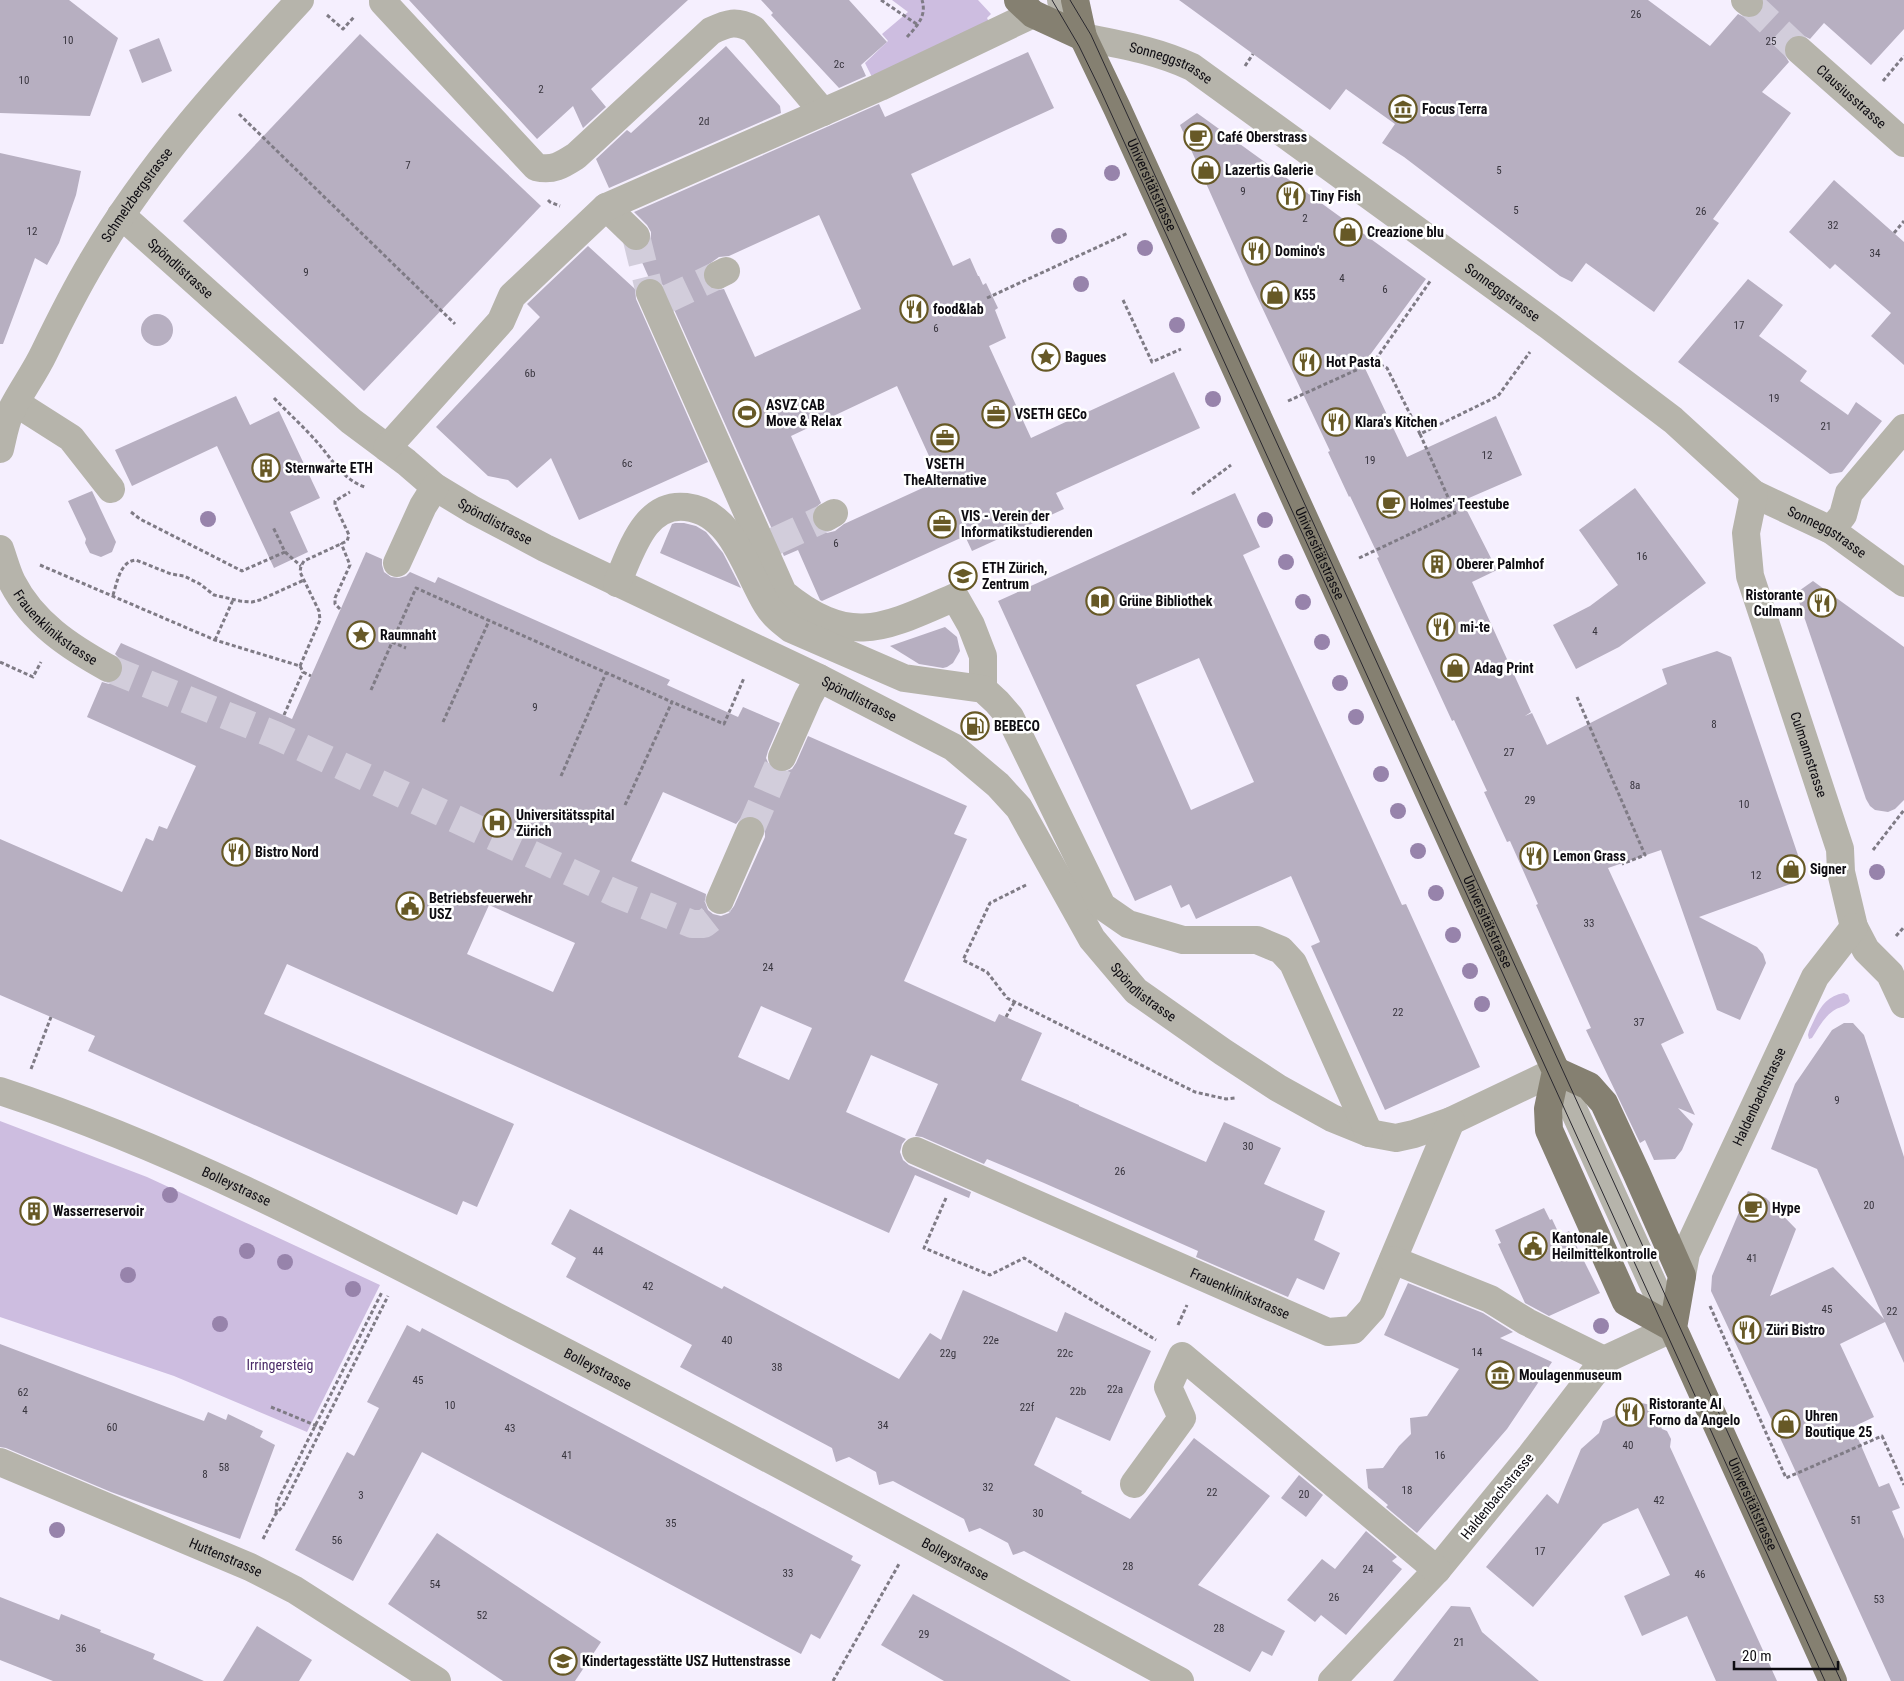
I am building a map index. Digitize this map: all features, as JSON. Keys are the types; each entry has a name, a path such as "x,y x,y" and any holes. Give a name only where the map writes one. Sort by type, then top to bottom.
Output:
{"main road":[{"name":"Universitätstrasse","path":"1075,0 1083,37 1118,108 1556,1071"},
{"path":"1026,7 1083,37"},
{"path":"1556,1071 1589,1086 1604,1102 1682,1276 1673,1328 1626,1302 1548,1130 1548,1109 1556,1071"},
{"name":"Universitätstrasse","path":"1673,1328 1833,1681"}],"street":[{"name":"Universitätstrasse","path":"1061,0 1083,37"},
{"path":"383,1 536,167 559,167 576,156 711,31 726,24 742,23 753,29 823,112"},
{"name":"Schmelzbergstrasse","path":"8,409 43,356 66,307 93,258 145,182 216,92 312,6"},
{"path":"397,455 501,321 512,296 606,207 823,112 1026,7"},
{"name":"Sonneggstrasse","path":"1083,37 1149,50 1192,67 1588,355 1673,420 1754,494 1831,530 1904,584"},
{"name":"Clausiusstrasse","path":"1799,50 1904,143"},
{"path":"606,207 636,236"},
{"name":"Spöndlistrasse","path":"121,216 351,421 397,455 435,487 473,510 521,535 627,562 651,599 819,678 953,746 998,785 1024,815 1092,939 1136,991 1278,1088 1332,1118 1369,1133 1396,1138 1451,1121 1556,1071"},
{"path":"656,299 768,544 783,593 803,609 829,622 855,628 876,628 904,620 955,597 971,625 983,656 983,689"},
{"path":"0,449 8,409 71,438 111,489"},
{"path":"1831,530 1843,515 1849,493 1904,428"},
{"path":"397,563 423,506 435,487"},
{"name":"Culmannstrasse","path":"1754,494 1746,532 1750,576 1840,848 1841,872 1854,927 1866,950 1890,974 1904,1004"},
{"path":"627,562 644,526 652,517 665,510 681,506 708,513 721,524 731,537 768,607 791,629 904,678 983,689 1010,718 1102,906 1128,924 1183,940 1256,940 1280,950 1294,963 1369,1133"},
{"name":"Frauenklinikstrasse","path":"0,549 12,581 30,610 49,630 81,653 108,668"},
{"path":"876,628 879,643 884,654"},
{"path":"782,757 806,702 819,678"},
{"path":"720,900 750,831"},
{"name":"Haldenbachstrasse","path":"1682,1276 1686,1253 1815,977 1854,927"},
{"name":"Bolleystrasse","path":"0,1091 173,1156 398,1265 714,1429 1180,1681"},
{"name":"Frauenklinikstrasse","path":"916,1151 1328,1332 1353,1330 1372,1309 1451,1121"},
{"path":"1393,1260 1490,1299 1527,1322 1604,1360"},
{"name":"Haldenbachstrasse","path":"1332,1681 1437,1570 1531,1455 1604,1360 1673,1328"},
{"path":"1134,1484 1182,1418 1168,1386 1182,1356 1437,1570"},
{"name":"Huttenstrasse","path":"0,1462 250,1567 295,1590 437,1681"}],"path":[{"path":"881,0 918,25"},
{"path":"312,6 343,29 367,5 383,1"},
{"path":"1240,73 1253,54"},
{"path":"1876,76 1883,82 1904,56"},
{"path":"240,115 455,324"},
{"path":"1894,233 1904,221"},
{"path":"987,298 1128,233"},
{"path":"1288,401 1374,362 1431,280"},
{"path":"1123,300 1152,362 1181,349"},
{"path":"1420,434 1498,396 1532,349"},
{"path":"1359,558 1456,513 1387,368 1374,362"},
{"path":"1192,494 1231,465"},
{"path":"111,489 128,509 140,519 242,571 285,552"},
{"path":"300,666 320,620 319,611 300,572 301,566 304,561 346,541 350,535 335,505 335,501 350,492"},
{"path":"273,527 285,552 301,566"},
{"path":"340,609 335,604 335,598 350,565 341,543"},
{"path":"113,595 124,565 136,560 171,574 184,576 200,584 214,595 233,600 252,602 304,580"},
{"path":"38,564 215,640 300,666 303,672 311,676"},
{"path":"371,690 416,588 724,724 745,677"},
{"path":"215,640 233,600"},
{"path":"443,722 489,621"},
{"path":"392,642 406,648"},
{"path":"0,662 33,677 43,658"},
{"path":"284,715 303,672"},
{"path":"562,776 606,672"},
{"path":"1576,697 1645,855 1622,864"},
{"path":"625,805 672,702"},
{"path":"1872,852 1904,810"},
{"path":"1019,888 990,903 963,960 987,972 1007,998 1195,1092 1226,1099 1242,1096"},
{"path":"1006,1017 1015,1001"},
{"path":"36,1057 51,1017"},
{"path":"941,1209 924,1248 990,1275 1024,1258 1182,1356"},
{"path":"250,1567 275,1514 277,1502 387,1286"},
{"path":"275,1514 283,1506 389,1294"},
{"path":"1710,1304 1786,1478 1882,1436 1904,1485"},
{"path":"271,1407 322,1428"},
{"path":"833,1681 900,1563"}],"green space":[{"path":"892,0 978,0 991,14 987,18 989,22 872,77 865,63 888,41 882,34 908,12"},
{"path":"1844,993 1848,995 1850,1001 1829,1014 1812,1038 1809,1039 1809,1031 1822,1007 1831,998"},
{"name":"Irringersteig","path":"0,1121 147,1177 380,1285 307,1432 174,1376 0,1317"}],"building":[{"path":"0,0 69,0 118,38 90,116 0,113"},
{"path":"409,0 688,0 591,89 606,107 583,128 573,106 537,139"},
{"path":"761,0 849,0 887,42 861,65 866,76 839,88 771,15 773,13"},
{"path":"1179,0 1648,0 1710,46 1738,14 1748,19 1756,17 1761,13 1764,0 1904,0 1904,29 1871,65 1824,23 1810,39 1802,35 1794,35 1787,40 1784,54 1789,62 1762,92 1791,113 1713,219 1719,223 1654,312 1586,263 1572,282 1560,276 1404,157 1382,143 1395,124 1346,89 1330,110"},
{"path":"360,34 541,206 364,391 183,221"},
{"path":"159,38 172,71 142,83 129,50"},
{"path":"726,46 780,106 781,113 609,188 596,159 627,130 631,133"},
{"path":"1028,52 1054,108 911,174 953,266 970,258 983,285 986,283 998,308 995,310 1006,338 989,346 1031,438 1174,372 1200,428 1056,493 1064,509 972,551 965,536 822,601 798,550 784,556 664,287 659,280 649,278 637,251 648,246 651,232 634,212 879,104 885,117","holes":["819,215 861,309 755,357 724,289 710,288 704,282 702,275 705,267 719,257 729,256","897,386 940,480 844,524 835,531 827,533 820,531 814,525 811,516 814,509 821,503 791,436"]},
{"path":"1197,113 1426,279 1367,359 1362,362 1407,457 1496,416 1522,475 1462,501 1497,570 1472,582 1531,712 1525,716 1532,713 1547,745 1667,684 1662,669 1717,651 1731,657 1803,870 1796,882 1699,917 1757,947 1763,954 1766,963 1740,1020 1717,1010 1661,850 1608,868 1684,1033 1661,1044 1695,1115 1678,1108 1693,1124 1682,1150 1675,1159 1654,1160 1645,1140 1640,1143 1586,1030 1591,1028 1536,905 1538,904 1510,841 1507,842 1484,792 1487,791 1454,720 1452,721 1377,558 1379,557 1328,452 1330,451 1251,284 1180,125"},
{"path":"0,153 81,171 76,195 59,243 47,265 35,258 3,344 0,344"},
{"path":"1834,180 1904,242 1904,365 1871,336 1891,313 1835,264 1830,269 1789,232"},
{"path":"588,246 635,289 636,299 708,462 579,520 551,458 517,488 508,480 488,476 436,427 540,317 527,304"},
{"path":"1748,279 1783,305 1759,336 1807,371 1800,381 1848,415 1856,402 1882,421 1842,472 1830,474 1678,362"},
{"path":"157,314 163,315 168,319 172,324 172,336 168,341 163,345 157,346 151,345 146,341 142,336 141,330 142,324 146,319 151,315"},
{"name":"Sternwarte ETH","path":"236,396 250,425 279,411 320,498 290,512 308,552 274,568 217,446 132,486 115,450"},
{"path":"1635,488 1706,583 1619,647 1576,669 1553,625 1590,606 1618,585 1579,530"},
{"path":"92,491 116,542 112,552 101,557 90,553 85,543 86,539 68,501"},
{"path":"1235,493 1260,547 1243,555 1402,905 1406,904 1480,1067 1385,1110 1311,946 1320,942 1291,876 1196,919 1189,904 1181,908 1171,885 1135,901 998,601","holes":["1199,658 1254,782 1191,810 1136,685"]},
{"path":"672,524 696,526 706,532 723,553 741,588 660,553"},
{"path":"366,552 382,559 384,572 391,577 399,578 406,576 410,572 435,583 438,577 670,680 667,685 738,717 743,707 780,723 766,758 770,767 776,771 784,772 792,769 808,736 967,806 954,834 967,839 904,981 995,1022 999,1014 1042,1033 1021,1080 1079,1106 1206,1162 1224,1122 1281,1148 1264,1184 1325,1211 1314,1240 1340,1253 1324,1290 1297,1278 1288,1297 1196,1257 1198,1251 1044,1183 987,1159 984,1164 922,1137 915,1136 938,1084 871,1055 846,1112 906,1139 902,1144 900,1152 903,1160 909,1165 971,1192 969,1198 915,1175 889,1233 287,964 264,1014 514,1124 477,1207 463,1201 457,1215 88,1051 95,1036 0,995 0,839 122,892 146,838 153,841 159,826 167,829 196,766 87,717 102,682 109,684 115,682 122,675 124,667 122,661 115,654 121,643 292,719","holes":["663,792 736,824 741,818 749,815 757,817 763,822 765,837 734,906 729,913 721,916 713,914 708,910 705,902 706,894 631,861","489,905 575,943 553,992 467,954","761,1006 812,1028 789,1080 738,1057"]},
{"path":"1813,581 1904,647 1904,800 1895,809 1888,812 1875,810 1866,799 1796,593"},
{"path":"945,627 957,637 960,651 953,663 947,667 919,664 890,646"},
{"path":"1844,1023 1853,1023 1864,1035 1904,1157 1904,1363 1885,1322 1840,1344 1874,1417 1853,1427 1879,1487 1889,1483 1900,1508 1892,1511 1904,1539 1904,1681 1891,1681 1711,1291 1712,1276 1748,1191 1766,1198 1796,1229 1770,1296 1833,1267 1884,1319 1817,1169 1771,1149 1795,1084 1832,1030"},
{"name":"Kantonale Heilmittelkontrolle","path":"1544,1208 1560,1236 1569,1231 1600,1293 1549,1316 1525,1303 1498,1244 1501,1243 1495,1230"},
{"path":"570,1209 722,1289 724,1286 899,1379 930,1333 941,1340 963,1290 1057,1332 1065,1312 1151,1351 1110,1441 1056,1417 1034,1465 1130,1519 1194,1438 1270,1496 1198,1585 1285,1631 1272,1656 1262,1651 1250,1672 1024,1551 1013,1555 1008,1543 980,1528 969,1532 964,1519 893,1481 879,1485 876,1472 849,1457 836,1462 832,1448 680,1367 692,1345 566,1277 576,1258 551,1244"},
{"path":"1408,1283 1483,1313 1513,1332 1500,1338 1552,1362 1507,1429 1417,1533 1386,1507 1388,1505 1368,1488 1366,1469 1383,1468 1399,1446 1411,1434 1410,1418 1427,1416 1459,1369 1384,1335"},
{"path":"407,1325 420,1332 422,1328 853,1556 851,1560 861,1565 820,1639 811,1634 801,1654 422,1452 353,1581 295,1550 347,1452 354,1456 379,1408 367,1402"},
{"path":"0,1344 204,1421 208,1412 226,1420 228,1414 263,1431 260,1437 275,1445 240,1539 111,1492 0,1447"},
{"path":"1627,1400 1651,1405 1662,1429 1667,1431 1671,1439 1670,1447 1777,1681 1716,1681 1687,1616 1642,1636 1624,1596 1670,1575 1638,1508 1603,1524 1533,1607 1486,1567 1547,1494 1558,1504 1581,1449 1599,1433 1603,1421 1614,1416"},
{"path":"1299,1475 1323,1495 1306,1517 1281,1498"},
{"path":"1366,1531 1397,1557 1392,1561 1402,1569 1346,1635 1321,1615 1315,1622 1287,1600 1322,1559 1335,1569"},
{"path":"437,1533 601,1642 575,1681 503,1681 388,1604"},
{"path":"913,1594 1071,1681 944,1681 881,1645"},
{"path":"0,1597 59,1620 61,1614 101,1630 100,1632 155,1654 153,1659 204,1681 53,1681 0,1660"},
{"path":"1451,1606 1470,1607 1482,1632 1539,1681 1393,1681"},
{"path":"257,1626 312,1660 299,1681 223,1681"}],"tunnel":[{"path":"1749,3 1799,50"},
{"path":"636,236 650,293"},
{"path":"663,301 718,275"},
{"path":"773,542 827,517"},
{"path":"108,668 275,735 617,894 692,924 704,924 713,917 720,900"},
{"path":"750,831 782,757"}],"tram line":[{"path":"1052,0 1079,46 1100,89 1825,1681"},
{"path":"1070,0 1091,35 1841,1681"}],"place":[{"name":"Focus Terra","path":"1403,109"},
{"name":"Café Oberstrass","path":"1198,137"},
{"name":"Lazertis Galerie","path":"1206,170"},
{"name":"Tiny Fish","path":"1291,196"},
{"name":"Creazione blu","path":"1348,232"},
{"name":"Domino's","path":"1256,251"},
{"name":"K55","path":"1275,295"},
{"name":"food&lab","path":"914,309"},
{"name":"Bagues","path":"1046,357"},
{"name":"Hot Pasta","path":"1307,362"},
{"name":"ASVZ CAB Move & Relax","path":"747,413"},
{"name":"VSETH GECo","path":"996,414"},
{"name":"Klara's Kitchen","path":"1336,422"},
{"name":"VSETH TheAlternative","path":"945,438"},
{"name":"Sternwarte ETH","path":"266,468"},
{"name":"Holmes' Teestube","path":"1391,504"},
{"name":"VIS - Verein der Informatikstudierenden","path":"942,524"},
{"name":"Oberer Palmhof","path":"1437,564"},
{"name":"ETH Zürich, Zentrum","path":"963,576"},
{"name":"Grüne Bibliothek","path":"1100,601"},
{"name":"Ristorante Culmann","path":"1822,603"},
{"name":"mi-te","path":"1441,627"},
{"name":"Raumnaht","path":"361,635"},
{"name":"Adag Print","path":"1455,668"},
{"name":"BEBECO","path":"975,726"},
{"name":"Universitätsspital Zürich","path":"497,823"},
{"name":"Bistro Nord","path":"236,852"},
{"name":"Lemon Grass","path":"1534,856"},
{"name":"Signer","path":"1791,869"},
{"name":"Betriebsfeuerwehr USZ","path":"410,906"},
{"name":"Hype","path":"1753,1208"},
{"name":"Wasserreservoir","path":"34,1211"},
{"name":"Kantonale Heilmittelkontrolle","path":"1533,1246"},
{"name":"Züri Bistro","path":"1747,1330"},
{"name":"Moulagenmuseum","path":"1500,1375"},
{"name":"Ristorante Al Forno da Angelo","path":"1630,1412"},
{"name":"Uhren Boutique 25","path":"1786,1424"},
{"name":"Kindertagesstätte USZ Huttenstrasse","path":"563,1661"}]}
